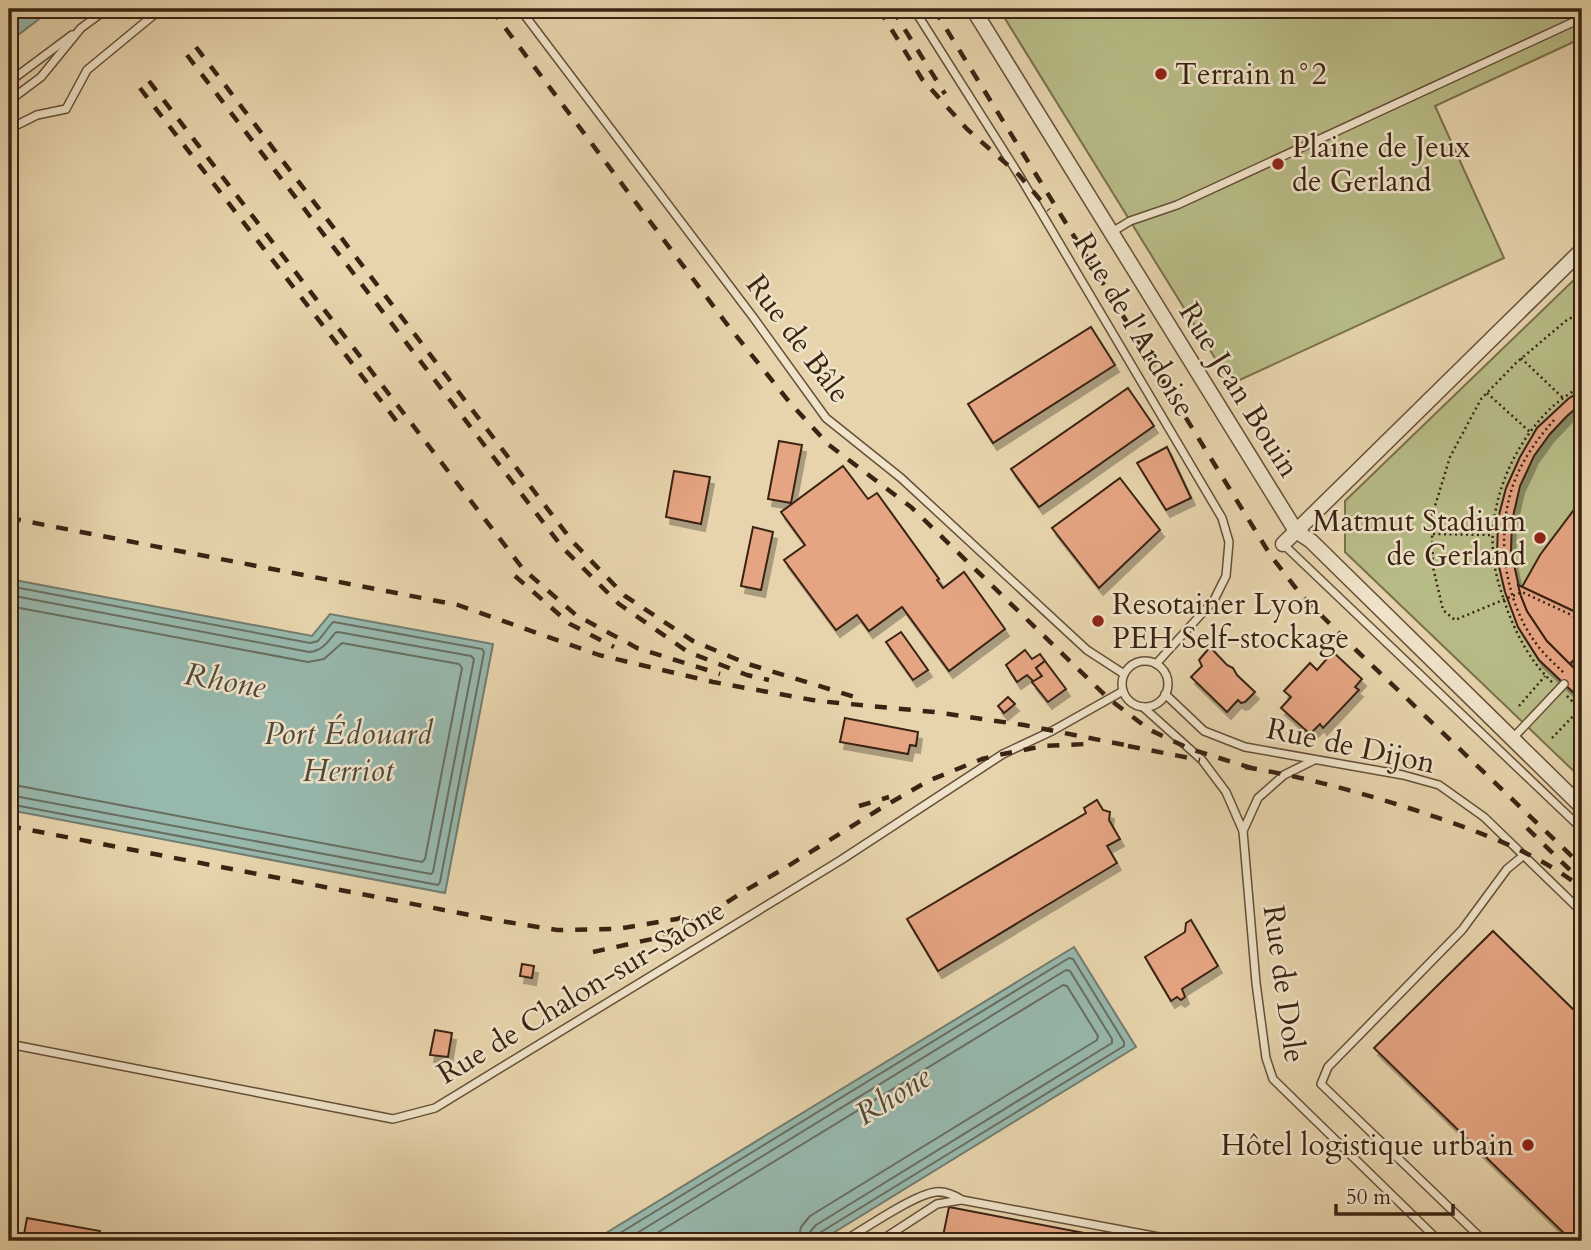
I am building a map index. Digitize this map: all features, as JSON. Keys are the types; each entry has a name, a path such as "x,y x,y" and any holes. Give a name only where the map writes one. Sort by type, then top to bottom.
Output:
{"street":[{"name":"Rue Jean Bouin","path":"973,9 1296,531 1311,541 1582,807"},
{"path":"1283,544 1582,250"}],"lane":[{"path":"9,82 107,9"},
{"path":"9,129 37,115 66,109 87,70 161,9"},
{"name":"Rue de Bâle","path":"520,9 826,418 901,478 1087,650 1124,674"},
{"name":"Rue de l'Ardoise","path":"914,9 1019,174 1222,518 1229,542 1226,576 1214,600 1156,664"},
{"path":"1111,233 1130,221 1177,205 1582,18"},
{"path":"9,102 41,77 81,28"},
{"path":"1283,544 1582,829"},
{"path":"1141,661 1156,664 1168,680 1165,694 1156,704 1143,707 1131,702 1122,686 1124,674 1141,661"},
{"path":"1512,739 1563,688"},
{"name":"Rue de Chalon-sur-Saône","path":"9,1044 393,1119 435,1108 841,860 1003,754 1052,731 1124,691"},
{"name":"Rue de Dijon","path":"1165,694 1204,731 1245,747 1403,775 1439,786 1484,817 1582,912"},
{"name":"Rue de Dole","path":"1143,707 1202,760 1226,792 1243,831 1256,983 1266,1058 1273,1079 1439,1241"},
{"name":"Rue de Dole","path":"1243,831 1258,798 1284,775 1314,760"},
{"path":"1484,1241 1321,1084 1328,1067 1462,930 1507,869 1524,855"},
{"path":"844,1241 917,1198 935,1192 952,1194 962,1200"},
{"path":"880,1241 937,1204 962,1200 1180,1241"}],"path":[{"path":"1582,314 1568,319 1521,358 1481,399 1450,457 1431,519 1433,567 1443,610 1455,620 1522,592 1582,620"},
{"path":"1521,358 1563,398"},
{"path":"1554,684 1526,649 1510,618 1497,578 1493,535 1497,502 1509,470 1530,432 1553,407 1582,385"},
{"path":"1487,393 1530,432"},
{"path":"1554,420 1533,444 1517,474 1507,503 1504,538 1507,574 1522,619 1535,643 1582,691"},
{"path":"1509,470 1517,474"},
{"path":"1432,534 1493,535"},
{"path":"1519,706 1545,676"},
{"path":"1552,738 1581,710 1563,688"}],"green space":[{"name":"Plaine de Jeux de Gerland","path":"999,9 1582,9 1582,38 1435,106 1504,258 1231,384"},
{"path":"1582,272 1582,779 1345,552 1345,501"}],"water":[{"path":"9,9 52,9 9,42"},
{"name":"Port Édouard Herriot","path":"9,579 312,636 330,614 493,644 445,893 9,810"},
{"name":"Rhone","path":"1074,947 1136,1047 820,1241 593,1241"}],"building":[{"path":"1091,327 1115,365 993,443 968,404"},
{"path":"1128,388 1154,426 1039,507 1011,469"},
{"path":"1582,390 1582,403 1550,434 1534,456 1520,486 1512,521 1511,551 1527,611 1547,641 1582,676 1582,694 1579,698 1539,660 1518,627 1505,592 1497,558 1498,519 1506,488 1520,457 1537,428 1568,399"},
{"path":"779,441 802,445 791,503 768,499"},
{"path":"1167,447 1191,498 1166,510 1137,463"},
{"path":"843,466 868,499 877,493 943,588 964,572 1005,629 949,671 902,607 869,631 857,615 836,630 784,560 805,545 781,512"},
{"path":"674,471 710,477 701,524 666,517"},
{"path":"1120,478 1160,530 1099,588 1052,528"},
{"path":"1582,499 1582,615 1522,587 1540,555"},
{"path":"753,527 773,532 761,590 741,586"},
{"path":"1518,585 1582,615 1582,651 1570,664 1547,641 1527,611"},
{"path":"901,632 928,670 913,680 886,642"},
{"path":"1210,647 1255,692 1245,702 1238,700 1227,712 1191,677 1202,666 1199,660"},
{"path":"1025,650 1032,659 1040,654 1045,661 1036,668 1042,676 1034,682 1027,675 1017,682 1006,665"},
{"path":"1333,652 1362,679 1355,687 1359,690 1323,728 1320,724 1310,734 1281,708 1291,697 1284,691 1310,663 1317,670"},
{"path":"1045,661 1066,689 1048,702 1032,682 1042,676 1036,668"},
{"path":"1008,697 1015,704 1004,713 998,706"},
{"path":"845,718 918,732 916,746 910,745 908,754 840,742"},
{"path":"1097,800 1103,810 1110,812 1109,820 1120,839 1107,846 1117,863 938,971 907,919 1086,813 1084,808"},
{"path":"1191,920 1218,966 1182,989 1185,997 1181,1000 1177,997 1171,1001 1145,957 1185,932 1186,923"},
{"name":"Hôtel logistique urbain","path":"1493,931 1582,1018 1582,1241 1572,1241 1374,1048"},
{"path":"522,964 534,966 532,978 520,976"},
{"path":"435,1030 452,1033 448,1057 430,1055"},
{"path":"949,1207 1126,1241 942,1241"},
{"path":"27,1218 100,1231 98,1241 23,1240"}],"railway":[{"path":"491,9 726,323 791,404 829,445 911,507 1109,699 1150,730 1190,749 1255,769"},
{"path":"879,9 922,79 967,129 1019,175 1049,210"},
{"path":"892,9 945,94"},
{"path":"934,9 1271,556 1302,596 1355,649 1582,866"},
{"path":"196,47 572,541 625,596 693,641 748,664 855,697"},
{"path":"187,55 562,547 619,604 688,652 747,675 769,680"},
{"path":"149,81 523,569 576,615 637,648 720,674"},
{"path":"140,88 398,423"},
{"path":"9,518 458,605 599,655 713,682 818,701 934,712 1024,725 1135,747"},
{"path":"515,576 570,624 614,647"},
{"path":"593,952 652,939 707,915 928,781 982,759 1003,754 1044,746 1086,744"},
{"path":"1128,746 1200,760"},
{"path":"1245,767 1350,790 1453,823 1520,850 1552,867 1582,888"},
{"path":"859,806 889,797"},
{"path":"9,826 557,930 617,929 685,916"},
{"path":"1527,828 1572,872"}],"place":[{"name":"Terrain n°2","path":"1161,74"},
{"name":"Plaine de Jeux de Gerland","path":"1278,164"},
{"name":"Matmut Stadium de Gerland","path":"1540,538"},
{"name":"Resotainer Lyon PEH Self-stockage","path":"1098,621"},
{"name":"Hôtel logistique urbain","path":"1528,1145"}]}
